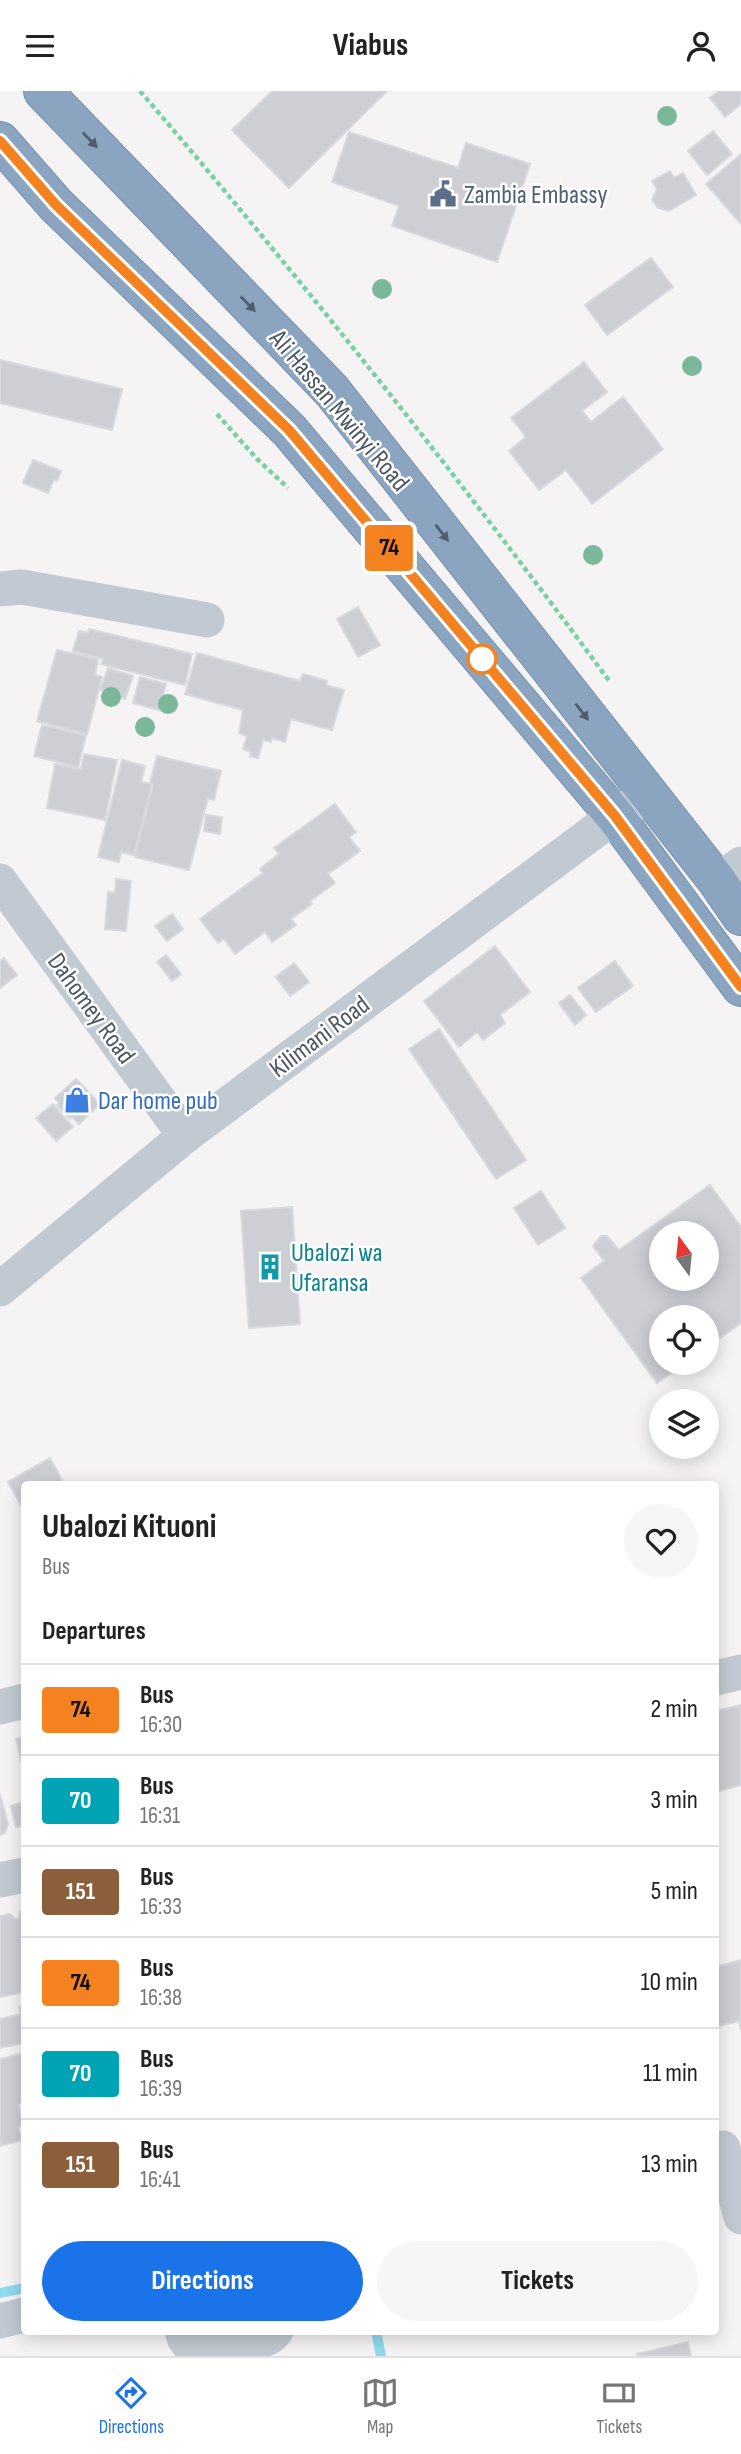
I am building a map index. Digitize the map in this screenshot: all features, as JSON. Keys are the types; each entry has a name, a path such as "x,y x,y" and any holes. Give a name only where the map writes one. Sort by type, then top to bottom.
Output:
{"highway":[{"name":"Ali Hassan Mwinyi Road","path":"43,91 332,391 647,795 729,873 741,916"},
{"name":"Ali Hassan Mwinyi Road","path":"0,141 56,205 289,430 615,816 741,987"}],"street":[{"path":"0,589 22,587 206,620"},
{"name":"Kilimani Road","path":"0,1289 185,1136 615,816 647,795"},
{"name":"Dahomey Road","path":"0,881 185,1136"},
{"path":"719,1677 741,1672"},
{"path":"0,1707 21,1702"},
{"path":"0,1880 21,1876"},
{"path":"726,2147 741,2217"},
{"path":"0,2321 21,2316"},
{"path":"183,2335 190,2346 209,2347 244,2345 273,2335"}],"path":[{"path":"140,91 311,293 514,553 612,685"}],"building":[{"path":"272,91 387,91 289,188 232,130"},
{"path":"719,91 741,91 741,104 725,117 710,98"},
{"path":"713,131 732,154 707,175 688,151"},
{"name":"Zambia Embassy","path":"349,132 458,168 466,143 530,164 497,262 392,226 399,206 332,182"},
{"path":"741,154 741,224 706,184"},
{"path":"670,171 674,178 683,173 696,195 669,211 658,208 652,200 657,189 652,181"},
{"path":"651,258 673,287 607,335 585,305"},
{"path":"0,360 122,389 112,430 0,403"},
{"path":"584,362 607,392 582,411 591,422 623,397 663,449 592,504 566,470 539,490 509,451 526,437 511,418"},
{"path":"33,460 61,471 48,493 23,483"},
{"path":"358,607 380,645 358,657 337,619"},
{"path":"89,629 192,654 185,685 101,664 103,659 73,651 79,631 88,633"},
{"path":"57,650 98,659 95,675 102,677 87,734 37,721"},
{"path":"197,653 300,681 303,674 327,681 326,685 344,690 332,730 291,719 285,742 272,738 271,742 263,740 258,758 250,756 251,752 243,749 247,736 239,733 243,710 185,694"},
{"path":"108,668 133,676 125,699 100,690"},
{"path":"140,677 166,684 159,710 133,703"},
{"path":"42,725 86,735 78,767 34,756"},
{"path":"84,754 117,760 105,820 47,808 55,764 81,769"},
{"path":"157,756 221,771 214,800 208,798 189,870 135,857"},
{"path":"122,760 145,766 141,782 152,784 134,855 121,852 119,862 98,857"},
{"path":"335,804 356,832 349,837 360,851 328,874 335,883 291,919 296,925 272,942 265,932 235,954 224,939 218,943 200,919 263,873 260,869 279,854 274,848"},
{"path":"206,815 222,817 220,834 204,831"},
{"path":"116,879 131,881 126,931 105,929 108,892 115,893"},
{"path":"172,914 183,929 167,941 155,926"},
{"path":"495,946 530,992 500,1015 505,1023 483,1040 477,1032 459,1047 424,1001"},
{"path":"166,955 181,974 172,981 157,962"},
{"path":"4,958 17,975 0,988 0,961"},
{"path":"615,961 633,986 596,1012 578,988"},
{"path":"294,963 309,982 290,996 276,977"},
{"path":"570,995 586,1015 575,1025 559,1003"},
{"path":"439,1029 526,1160 496,1179 409,1049"},
{"name":"Dar home pub","path":"76,1079 100,1104 79,1124 57,1105 59,1103 55,1098"},
{"name":"Dar home pub","path":"53,1104 73,1127 56,1141 36,1118"},
{"path":"710,1185 741,1227 741,1323 719,1339 719,1305 649,1305 649,1372 581,1278 604,1261 593,1246 601,1236 607,1236 619,1250 649,1229 649,1291 719,1291 719,1221 660,1221"},
{"path":"541,1191 565,1228 538,1245 514,1208"},
{"name":"Ubalozi wa Ufaransa","path":"292,1207 300,1324 249,1328 241,1211"},
{"path":"651,1375 668,1375 657,1383"},
{"path":"50,1458 62,1481 21,1481 21,1506 8,1482"},
{"path":"741,1705 741,1785 719,1791 719,1710"},
{"path":"21,1738 21,1760 16,1739"},
{"path":"0,1794 8,1824 5,1833 0,1835"},
{"path":"21,1803 21,1826 16,1827 11,1806"},
{"path":"20,1911 21,1993 0,1997 0,1916 10,1914 15,1919 19,1918"},
{"path":"741,1960 741,2030 739,2021 719,2026 719,1966"},
{"path":"21,2014 21,2044 0,2048 0,2019"},
{"path":"21,2054 21,2103 18,2104 21,2126 18,2127 21,2140 0,2146 0,2059"},
{"path":"688,2342 691,2356 637,2354"}],"waterway":[{"path":"0,2293 21,2289"},
{"path":"377,2335 381,2356"}],"bus line":[{"name":"74","path":"0,141 56,205 289,430 615,816 741,987"}],"place":[{"name":"Zambia Embassy","path":"443,194"},
{"name":"Dar home pub","path":"77,1100"},
{"name":"Ubalozi wa Ufaransa","path":"270,1267"}]}
